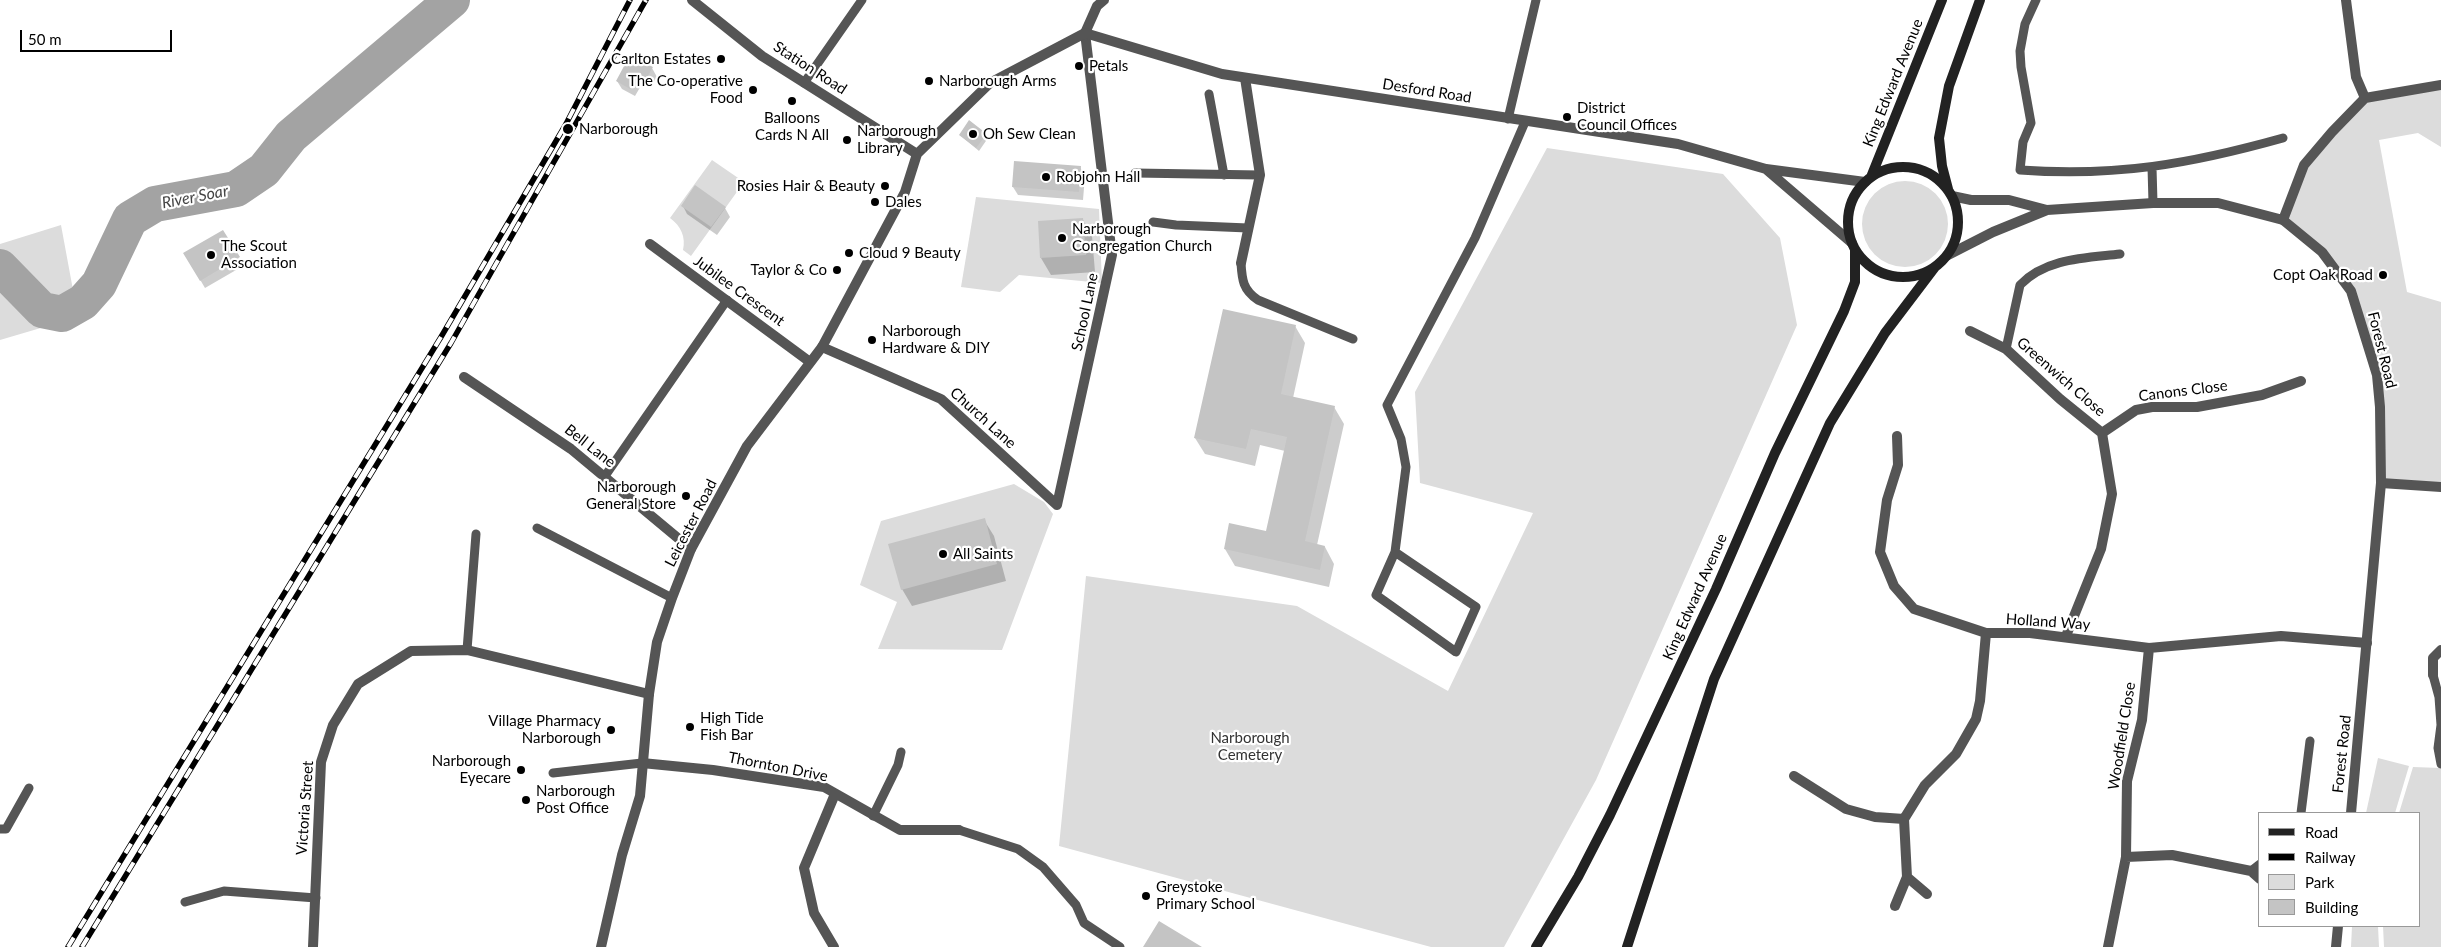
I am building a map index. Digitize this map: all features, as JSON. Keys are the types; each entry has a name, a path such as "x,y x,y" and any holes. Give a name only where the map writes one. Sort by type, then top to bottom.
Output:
{"main road":[{"name":"King Edward Avenue","path":"1536,947 1578,877 1610,815 1716,590 1775,453 1844,311 1855,282 1854,246 1848,227 1849,210 1855,195 1868,180 1942,0"},
{"path":"1627,947 1714,679 1830,423 1885,333 1935,267 1948,255 1955,241 1958,226 1957,211 1942,166 1939,138 1949,86 1980,0"},
{"path":"1868,180 1887,170 1904,167 1913,168 1936,178 1950,193"},
{"path":"1854,246 1867,264 1883,273 1900,277 1919,275 1935,267"}],"street":[{"name":"Station Road","path":"692,0 762,56 917,154"},
{"path":"2346,0 2356,77 2365,98"},
{"path":"917,154 990,83 1085,33 1099,2"},
{"name":"Desford Road","path":"1085,33 1222,74 1678,144 1766,169 1868,180"},
{"name":"School Lane","path":"1057,505 1112,255 1085,33"},
{"path":"1241,263 1260,175 1245,78"},
{"path":"2283,220 2304,165 2332,132 2365,98 2441,85"},
{"name":"Leicester Road","path":"601,947 622,855 640,796 649,694 657,642 672,598 692,549 747,446 822,348 905,192 917,154"},
{"name":"Desford Road","path":"1766,169 1854,246"},
{"name":"Forest Road","path":"1950,193 1971,200 2009,200 2047,210"},
{"name":"Forest Road","path":"1948,255 1993,232 2047,210 2153,203 2218,203 2283,220 2322,252 2351,290 2376,375 2380,407 2380,482 2351,812"},
{"name":"Jubilee Crescent","path":"650,244 810,362"},
{"name":"Greenwich Close","path":"1970,331 2006,349 2060,399 2102,433 2112,494 2101,549 2066,636"},
{"name":"Church Lane","path":"822,348 941,398 1057,505"},
{"name":"Bell Lane","path":"464,378 572,448 692,549"},
{"name":"Canons Close","path":"2102,433 2136,410 2152,407 2196,407 2262,395 2301,381"},
{"name":"Holland Way","path":"1898,436 1898,465 1887,500 1880,552 1894,586 1914,610 1986,633 2030,633 2066,636 2149,648 2281,636 2367,643"},
{"path":"2380,482 2441,487"},
{"path":"1895,906 1907,877 1904,819 1925,785 1956,754 1976,719 1980,700 1986,633"},
{"name":"Woodfield Close","path":"2108,947 2126,857 2127,781 2142,720 2149,648"},
{"name":"Victoria Street","path":"313,947 321,762 333,725 358,684 411,651 467,650 649,694"},
{"path":"2433,675 2433,658 2441,650"},
{"name":"Thornton Drive","path":"642,762 824,787 900,830 959,830"},
{"path":"1794,776 1846,809 1875,817 1904,819"},
{"path":"834,947 814,913 804,868 835,794"},
{"path":"2126,857 2172,855 2251,871 2258,877"},
{"path":"1907,877 1927,894"},
{"path":"2336,947 2338,927"}],"lane":[{"path":"804,83 862,0"},
{"path":"1508,119 1536,0"},
{"path":"2036,0 2025,24 2020,50 2021,67 2032,123 2022,142 2020,170 2085,173 2152,167 2214,157 2283,138"},
{"path":"1209,94 1224,174"},
{"path":"1394,552 1476,607 1456,652 1376,595 1394,552 1406,468 1401,439 1387,405 1475,238 1526,122"},
{"path":"2152,167 2153,203"},
{"path":"1134,173 1260,175"},
{"path":"1153,222 1176,226 1248,228"},
{"path":"2006,349 2020,285 2034,272 2064,261 2120,254"},
{"path":"1241,263 1242,282 1248,293 1258,300 1353,339"},
{"path":"605,476 727,300"},
{"path":"537,528 672,598"},
{"path":"467,650 476,534"},
{"path":"2433,675 2439,697 2441,725 2438,748 2441,764"},
{"path":"2302,812 2310,741"},
{"path":"873,816 898,765 901,752"},
{"path":"553,772 642,762"},
{"path":"0,829 6,829 29,788"},
{"path":"959,830 1018,849 1042,867 1076,905 1084,923 1120,947"},
{"path":"2251,871 2258,866"},
{"path":"185,902 224,891 316,898"}],"green space":[{"path":"2441,85 2441,147 2418,133 2379,140 2407,292 2441,302 2441,487 2381,483 2380,407 2351,291 2322,252 2283,220 2304,165 2365,98"},
{"name":"Narborough Cemetery","path":"1547,148 1723,174 1780,238 1797,325 1596,780 1504,947 1431,947 1059,846 1086,576 1297,606 1448,691 1533,513 1420,483 1415,392"},
{"path":"712,160 744,182 691,256 683,250 682,232 670,218"},
{"path":"1905,181 1921,185 1935,194 1944,208 1948,224 1944,240 1935,254 1921,263 1905,267 1889,263 1875,254 1866,240 1862,224 1866,208 1875,194 1889,185"},
{"path":"976,197 1099,209 1102,283 1019,275 1000,292 961,287"},
{"path":"61,225 78,317 0,340 0,244"},
{"path":"1014,484 1044,502 1053,514 1002,650 878,649 897,602 860,585 881,521"},
{"path":"2378,758 2409,766 2395,812 2366,812"},
{"path":"2413,767 2441,768 2441,947 2384,947 2383,927 2421,927 2421,812 2399,812"},
{"path":"2352,927 2378,927 2379,947 2351,947"}],"building":[{"path":"630,55 653,67 645,81 637,77 630,89 616,81"},
{"name":"Oh Sew Clean","path":"969,120 987,134 976,148 959,135"},
{"name":"Robjohn Hall","path":"1014,161 1081,166 1079,192 1012,187"},
{"path":"695,185 726,207 711,227 681,206"},
{"name":"Narborough Congregation Church","path":"1083,218 1086,255 1040,258 1038,221"},
{"name":"The Scout Association","path":"223,230 240,257 200,281 183,253"},
{"path":"1223,309 1296,325 1281,394 1335,406 1305,541 1325,546 1320,570 1224,549 1229,523 1266,531 1287,437 1251,429 1246,449 1194,438"},
{"name":"All Saints","path":"985,518 997,564 901,590 888,544"},
{"path":"1159,921 1202,947 1143,947"}],"waterway":[{"name":"River Soar","path":"0,267 42,310 62,314 83,302 99,284 130,219 155,204 236,189 264,170 291,136 452,0"}],"railway":[{"path":"68,947 441,337 566,124 630,0"},
{"path":"82,947 451,343 646,0"}],"place":[{"name":"Carlton Estates","path":"721,59"},
{"name":"Petals","path":"1079,66"},
{"name":"Narborough Arms","path":"929,81"},
{"name":"The Co-operative Food","path":"753,90"},
{"name":"Balloons Cards N All","path":"792,101"},
{"name":"District Council Offices","path":"1567,117"},
{"name":"Narborough","path":"568,129"},
{"name":"Oh Sew Clean","path":"973,134"},
{"name":"Narborough Library","path":"847,140"},
{"name":"Robjohn Hall","path":"1046,177"},
{"name":"Rosies Hair & Beauty","path":"885,186"},
{"name":"Dales","path":"875,202"},
{"name":"Narborough Congregation Church","path":"1062,238"},
{"name":"Cloud 9 Beauty","path":"849,253"},
{"name":"The Scout Association","path":"211,255"},
{"name":"Taylor & Co","path":"837,270"},
{"name":"Copt Oak Road","path":"2383,275"},
{"name":"Narborough Hardware & DIY","path":"872,340"},
{"name":"Narborough General Store","path":"686,496"},
{"name":"All Saints","path":"943,554"},
{"name":"High Tide Fish Bar","path":"690,727"},
{"name":"Village Pharmacy Narborough","path":"611,730"},
{"name":"Narborough Eyecare","path":"521,770"},
{"name":"Narborough Post Office","path":"526,800"},
{"name":"Greystoke Primary School","path":"1146,896"}]}
